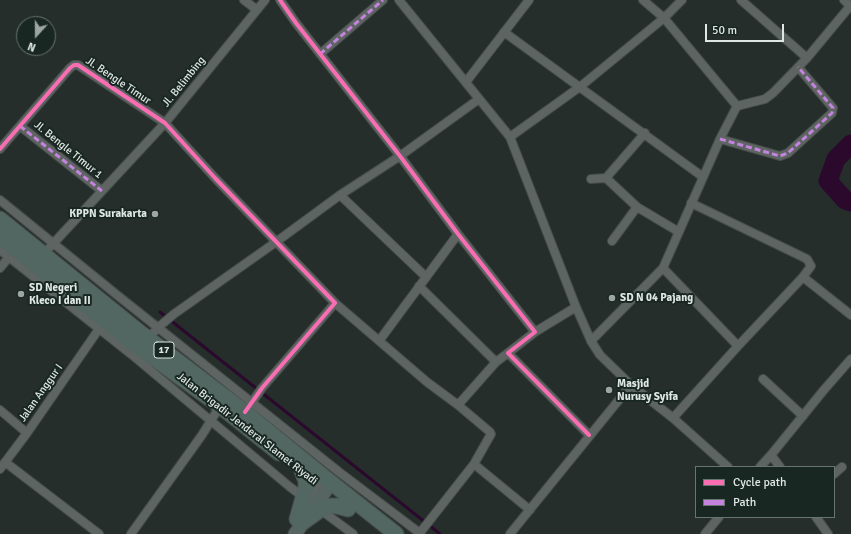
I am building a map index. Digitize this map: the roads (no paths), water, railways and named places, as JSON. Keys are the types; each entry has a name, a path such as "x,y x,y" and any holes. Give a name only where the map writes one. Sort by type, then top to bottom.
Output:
{"highway":[{"name":"Jalan Brigadir Jenderal Slamet Riyadi","path":"0,219 52,245 111,300 139,346 220,406 302,472 318,494 348,509 379,534"},
{"name":"Jalan Brigadir Jenderal Slamet Riyadi","path":"0,237 87,313 117,337 139,346 249,407 318,494 396,534"},
{"path":"298,525 318,494"}],"main road":[{"path":"287,534 298,525"}],"street":[{"path":"244,0 257,10"},
{"name":"Jl. Belimbing","path":"52,245 67,227 165,123 265,0"},
{"path":"280,0 296,24 400,156 458,234 535,332"},
{"path":"320,54 383,0"},
{"path":"399,0 510,137 576,307 591,341 604,359 631,385 673,418 727,466"},
{"path":"466,82 528,0"},
{"path":"643,0 664,18 737,106"},
{"path":"510,137 581,86 664,18 682,0"},
{"path":"741,0 807,58"},
{"path":"591,341 662,268 720,139 737,106 769,96 807,58 848,4"},
{"path":"504,32 581,86 703,176"},
{"name":"Jl. Bengle Timur","path":"0,149 70,68 76,64 165,123"},
{"path":"720,139 780,156 788,153 832,113 833,108 798,67"},
{"path":"353,534 318,494 290,487 210,421 139,346 174,314 340,195 400,156 479,99"},
{"path":"111,300 159,327 249,407 421,532 474,464 491,434 378,341 335,303 165,123"},
{"name":"Jl. Bengle Timur 1","path":"20,126 102,191"},
{"path":"591,180 606,178 645,133"},
{"path":"606,178 637,207 679,232"},
{"path":"340,195 426,277"},
{"path":"0,200 52,245"},
{"path":"673,418 803,277 811,266 807,259 691,202"},
{"path":"612,241 637,207"},
{"path":"378,341 458,234"},
{"path":"0,250 87,313"},
{"path":"0,268 9,257"},
{"path":"662,268 738,346"},
{"path":"803,277 851,315"},
{"path":"419,286 496,362"},
{"path":"249,407 260,390 335,303"},
{"path":"458,406 496,362 535,332 576,307"},
{"name":"Jalan Anggur I","path":"2,465 27,433 102,325"},
{"path":"508,353 590,436"},
{"path":"761,466 771,456 851,359"},
{"path":"763,379 803,416"},
{"path":"510,534 631,385"},
{"path":"131,534 220,406"},
{"path":"0,410 27,433"},
{"path":"771,456 779,466"},
{"path":"474,464 530,510"},
{"path":"2,465 99,534"},
{"path":"835,473 842,467"},
{"path":"705,534 717,518"},
{"path":"817,518 828,534"}],"waterway":[{"path":"851,144 836,159 828,181 845,200 851,202"},
{"path":"160,312 440,534"}],"place":[{"name":"KPPN Surakarta","path":"155,214"},
{"name":"SD Negeri Kleco I dan II","path":"21,294"},
{"name":"SD N 04 Pajang","path":"612,298"},
{"name":"Masjid Nurusy Syifa","path":"609,390"}]}
